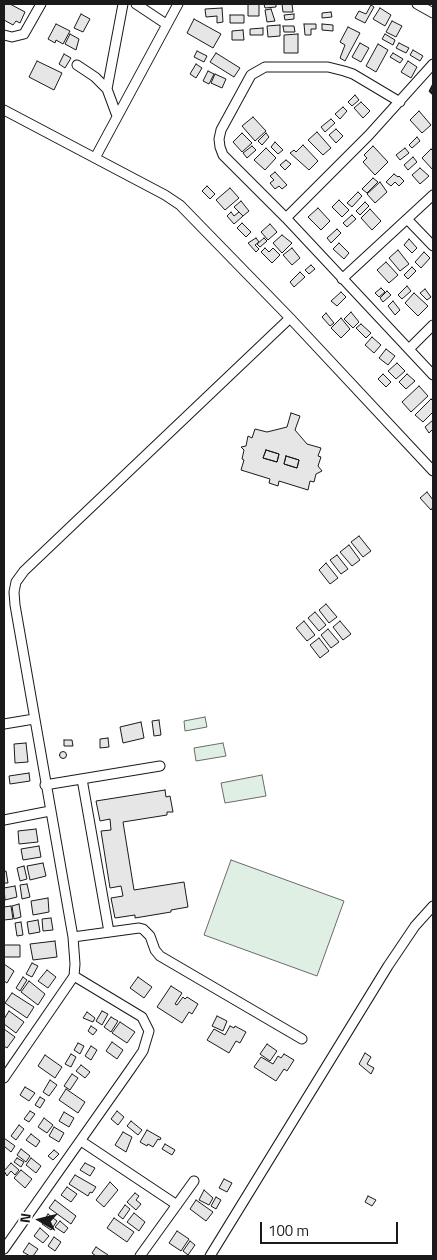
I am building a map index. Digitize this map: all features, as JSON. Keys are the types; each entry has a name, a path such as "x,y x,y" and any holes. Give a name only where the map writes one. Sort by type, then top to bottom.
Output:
{"street":[{"path":"4,35 19,37 24,34 41,4"},
{"path":"107,89 124,4"},
{"path":"136,4 146,7 166,24"},
{"path":"95,158 178,4"},
{"path":"418,4 433,13"},
{"path":"286,218 400,102 433,64"},
{"path":"77,65 95,76 107,89 117,116"},
{"path":"400,102 354,74 328,67 265,67 251,75 221,130 220,147 223,155 286,218 433,375"},
{"path":"4,110 180,205 290,318 433,471"},
{"path":"342,279 433,195"},
{"path":"407,219 433,246"},
{"path":"4,1078 74,976 75,964 72,937 15,606 14,592 16,582 31,564 290,318"},
{"path":"408,349 433,325"},
{"path":"4,724 34,719"},
{"path":"46,785 160,766"},
{"path":"82,779 110,932"},
{"path":"4,820 50,811"},
{"path":"210,1256 388,966 415,926 433,906"},
{"path":"72,937 143,929 150,936 155,950 160,956 302,1039"},
{"path":"4,1249 143,1050 149,1031 142,1017 74,976"},
{"path":"81,1141 177,1205"},
{"path":"140,1256 194,1181"}],"green space":[{"path":"205,717 207,727 185,731 184,721"},
{"path":"223,743 226,756 196,761 194,748"},
{"path":"262,775 266,796 225,803 221,783"},
{"path":"231,860 344,901 317,976 204,935"}],"building":[{"path":"4,4 10,4 25,12 20,23 16,21 13,25 4,20"},
{"path":"248,4 259,4 259,16 248,16"},
{"path":"264,4 276,4 276,7 265,8"},
{"path":"282,4 292,4 293,12 283,12"},
{"path":"371,5 374,7 365,23 355,18 359,11 366,14"},
{"path":"222,8 223,22 217,23 217,16 206,17 205,9"},
{"path":"380,8 391,15 385,26 373,19"},
{"path":"271,9 275,21 267,22 265,10"},
{"path":"331,12 332,17 322,18 322,13"},
{"path":"81,14 90,19 83,32 74,28"},
{"path":"294,14 294,19 285,20 284,15"},
{"path":"230,15 244,15 244,23 230,23"},
{"path":"194,19 221,34 213,48 187,33"},
{"path":"392,21 402,26 396,37 386,32"},
{"path":"56,24 70,31 63,44 56,40 55,43 48,39"},
{"path":"304,24 316,24 316,29 311,29 311,35 305,35"},
{"path":"322,24 333,25 333,31 322,30"},
{"path":"280,25 280,36 268,37 267,26"},
{"path":"283,26 294,26 295,32 284,32"},
{"path":"348,27 360,33 345,61 340,58 345,45 340,42"},
{"path":"263,28 263,35 250,35 250,29"},
{"path":"243,30 244,40 232,40 232,31"},
{"path":"70,34 79,39 76,50 65,44"},
{"path":"298,34 298,53 284,53 284,35"},
{"path":"385,34 395,40 393,45 382,39"},
{"path":"360,43 369,48 361,62 352,57"},
{"path":"399,43 409,48 406,53 396,48"},
{"path":"378,44 388,50 376,72 366,66"},
{"path":"413,50 423,56 420,61 410,55"},
{"path":"197,51 207,56 204,62 194,57"},
{"path":"216,53 240,68 234,77 210,62"},
{"path":"393,53 403,59 400,63 390,57"},
{"path":"64,54 71,58 65,68 59,64"},
{"path":"37,61 62,73 54,90 29,77"},
{"path":"408,61 417,67 411,78 401,72"},
{"path":"196,64 202,68 196,78 190,74"},
{"path":"208,71 214,74 209,84 203,81"},
{"path":"215,74 226,79 222,88 211,83"},
{"path":"355,95 359,100 352,106 348,102"},
{"path":"361,102 370,111 363,118 354,108"},
{"path":"343,107 347,111 340,119 335,114"},
{"path":"419,111 431,125 422,133 410,120"},
{"path":"253,117 266,131 255,141 242,126"},
{"path":"331,119 335,123 325,132 321,127"},
{"path":"336,129 343,136 336,143 329,135"},
{"path":"317,132 331,148 323,155 308,140"},
{"path":"242,133 252,143 242,152 233,142"},
{"path":"266,133 269,137 262,145 258,141"},
{"path":"417,137 420,141 412,148 409,145"},
{"path":"275,142 283,150 278,154 271,147"},
{"path":"303,145 318,161 309,170 290,153 294,150 296,152"},
{"path":"252,146 256,150 247,158 243,153"},
{"path":"373,146 388,162 375,175 363,162 367,158 364,155"},
{"path":"266,148 276,158 265,170 254,160"},
{"path":"405,148 409,153 400,160 396,155"},
{"path":"431,149 433,151 433,170 422,158"},
{"path":"413,157 417,162 408,170 404,165"},
{"path":"286,160 291,164 285,170 280,165"},
{"path":"420,168 429,176 420,184 412,175"},
{"path":"275,172 287,185 282,189 279,186 275,189 270,183 274,180 270,176"},
{"path":"394,174 404,181 399,186 395,182 391,186 386,182"},
{"path":"373,178 378,182 367,193 362,189"},
{"path":"380,182 387,192 375,203 367,194"},
{"path":"207,186 215,194 210,199 202,191"},
{"path":"230,188 239,198 225,210 216,200"},
{"path":"358,192 362,196 352,207 347,203"},
{"path":"339,200 349,210 342,217 332,207"},
{"path":"241,201 249,211 243,216 234,207"},
{"path":"365,202 369,206 360,215 356,211"},
{"path":"318,208 330,221 321,230 308,217"},
{"path":"370,209 381,221 372,230 361,218"},
{"path":"231,212 234,216 239,212 243,216 234,224 227,216"},
{"path":"352,215 356,219 347,227 343,223"},
{"path":"242,223 251,232 246,237 237,228"},
{"path":"270,224 277,232 268,240 261,232"},
{"path":"337,229 341,233 331,243 327,238"},
{"path":"282,235 292,243 282,253 273,243"},
{"path":"256,238 259,242 255,245 259,249 256,252 248,243"},
{"path":"264,238 267,241 260,247 257,244"},
{"path":"409,239 417,248 412,253 404,245"},
{"path":"339,243 349,253 344,259 333,249"},
{"path":"265,248 269,252 273,248 280,255 272,263 261,252"},
{"path":"292,248 300,258 292,265 283,255"},
{"path":"398,250 409,264 400,271 389,258"},
{"path":"424,252 430,258 421,268 415,262"},
{"path":"386,262 398,275 389,283 377,270"},
{"path":"311,265 315,269 309,274 305,270"},
{"path":"412,267 416,271 408,279 404,275"},
{"path":"300,272 305,277 294,287 290,282"},
{"path":"407,286 411,291 402,299 398,295"},
{"path":"381,288 385,292 379,297 375,293"},
{"path":"425,289 431,297 427,300 420,293"},
{"path":"387,291 391,295 383,302 380,298"},
{"path":"341,292 346,297 337,306 331,301"},
{"path":"414,293 428,306 418,316 405,303"},
{"path":"393,301 400,310 395,315 388,306"},
{"path":"351,312 359,322 353,328 344,319"},
{"path":"326,313 334,323 330,326 322,317"},
{"path":"341,318 350,329 341,338 331,328"},
{"path":"361,324 371,333 366,338 356,328"},
{"path":"372,337 381,345 374,353 365,345"},
{"path":"386,349 395,356 388,365 379,358"},
{"path":"397,363 405,371 396,379 388,371"},
{"path":"383,374 391,382 386,387 378,379"},
{"path":"407,374 415,381 406,389 399,382"},
{"path":"419,386 428,396 411,412 402,402"},
{"path":"431,399 433,401 433,412 423,422 415,415"},
{"path":"291,413 300,416 295,430 307,444 321,448 318,456 321,457 318,466 322,471 316,474 314,482 310,481 308,490 279,481 278,486 269,483 270,479 241,470 244,450 241,447 246,446 248,436 252,438 255,429 267,432 287,427","holes":["266,450 279,454 277,462 263,458","286,456 299,460 297,468 284,464"]},
{"path":"433,420 433,429 429,433 425,427"},
{"path":"266,450 279,454 277,462 263,458"},
{"path":"286,456 299,460 297,468 284,464"},
{"path":"427,492 433,500 431,510 420,498"},
{"path":"359,536 371,551 363,557 351,542"},
{"path":"349,545 360,560 352,566 340,552"},
{"path":"337,555 348,569 341,574 330,560"},
{"path":"326,563 338,578 330,584 319,570"},
{"path":"326,604 337,617 329,623 319,610"},
{"path":"315,612 326,625 319,631 308,618"},
{"path":"304,621 315,635 307,641 296,628"},
{"path":"340,621 351,634 343,640 333,627"},
{"path":"328,629 339,642 331,648 321,635"},
{"path":"319,638 329,651 320,658 310,645"},
{"path":"159,720 161,735 154,736 152,721"},
{"path":"141,722 144,738 123,743 120,727"},
{"path":"108,738 109,747 100,748 100,739"},
{"path":"64,740 72,740 73,746 64,746"},
{"path":"26,743 28,762 15,763 14,744"},
{"path":"63,751 67,755 63,759 59,755"},
{"path":"29,773 30,781 10,784 9,776"},
{"path":"165,790 166,797 170,796 173,812 167,812 167,815 123,822 134,890 184,882 188,907 135,918 135,915 115,918 111,898 123,896 121,886 110,888 101,831 111,830 110,819 100,821 96,801"},
{"path":"36,829 38,842 19,844 18,831"},
{"path":"39,846 41,857 23,860 21,849"},
{"path":"43,863 46,876 30,880 27,866"},
{"path":"24,866 27,879 20,881 17,868"},
{"path":"4,871 6,871 8,883 4,883"},
{"path":"27,884 30,897 22,899 20,885"},
{"path":"15,886 17,897 5,900 4,888"},
{"path":"48,898 49,912 33,915 31,901"},
{"path":"19,904 21,917 14,919 12,906"},
{"path":"11,906 13,919 4,920 4,907"},
{"path":"51,918 53,930 43,931 42,919"},
{"path":"38,920 40,932 29,934 27,922"},
{"path":"21,922 23,935 17,936 15,923"},
{"path":"55,941 57,957 33,960 30,944"},
{"path":"4,945 20,945 20,957 4,957"},
{"path":"32,963 38,966 32,977 26,974"},
{"path":"4,964 14,971 7,983 4,981"},
{"path":"47,970 56,977 48,988 38,981"},
{"path":"23,977 27,980 20,991 16,988"},
{"path":"138,977 152,987 144,998 130,988"},
{"path":"29,981 45,994 38,1005 21,992"},
{"path":"171,986 182,993 175,1004 177,1005 183,997 185,999 187,997 198,1004 192,1014 189,1012 182,1023 157,1007"},
{"path":"12,993 34,1007 27,1018 5,1003"},
{"path":"9,1011 24,1022 16,1033 4,1024 4,1019"},
{"path":"102,1011 108,1014 102,1025 96,1021"},
{"path":"87,1012 95,1018 93,1022 83,1018"},
{"path":"217,1016 227,1021 223,1031 212,1026"},
{"path":"111,1017 118,1021 111,1032 104,1027"},
{"path":"120,1022 135,1032 127,1043 112,1033"},
{"path":"91,1026 97,1030 93,1035 88,1031"},
{"path":"230,1026 234,1028 235,1026 246,1032 240,1043 236,1041 229,1053 207,1040 214,1029 225,1035"},
{"path":"4,1029 15,1037 7,1048 4,1046"},
{"path":"112,1042 123,1050 117,1059 106,1051"},
{"path":"78,1043 84,1046 80,1054 74,1050"},
{"path":"267,1044 277,1051 270,1061 260,1054"},
{"path":"91,1046 97,1050 91,1060 85,1056"},
{"path":"365,1053 371,1057 367,1064 374,1068 371,1074 359,1064"},
{"path":"71,1054 76,1057 71,1067 65,1064"},
{"path":"284,1054 294,1060 287,1071 284,1069 276,1081 254,1067 261,1057 273,1064 278,1056 281,1058"},
{"path":"45,1055 62,1067 55,1078 38,1066"},
{"path":"81,1065 90,1072 85,1078 76,1071"},
{"path":"72,1074 78,1078 70,1090 64,1086"},
{"path":"50,1080 57,1085 49,1096 43,1092"},
{"path":"25,1087 35,1093 29,1101 20,1095"},
{"path":"66,1089 85,1102 78,1113 59,1100"},
{"path":"40,1097 45,1100 40,1108 35,1105"},
{"path":"30,1111 35,1114 29,1122 24,1119"},
{"path":"117,1111 124,1117 118,1125 111,1119"},
{"path":"64,1112 74,1118 69,1127 59,1121"},
{"path":"44,1118 53,1125 47,1133 38,1127"},
{"path":"131,1121 142,1130 138,1135 127,1126"},
{"path":"19,1125 24,1129 16,1140 11,1136"},
{"path":"54,1127 64,1133 59,1142 49,1136"},
{"path":"147,1130 161,1138 160,1140 158,1139 153,1147 140,1142"},
{"path":"123,1132 132,1137 126,1152 115,1145"},
{"path":"31,1134 40,1141 36,1147 26,1140"},
{"path":"4,1138 15,1146 11,1152 4,1146"},
{"path":"165,1144 175,1150 172,1155 162,1149"},
{"path":"21,1149 30,1156 26,1162 17,1155"},
{"path":"54,1150 59,1154 53,1160 48,1156"},
{"path":"17,1158 24,1162 21,1167 14,1162"},
{"path":"31,1158 41,1166 36,1173 26,1165"},
{"path":"11,1163 19,1170 15,1175 11,1171 7,1176 4,1171"},
{"path":"85,1163 95,1168 90,1176 80,1170"},
{"path":"21,1170 32,1179 25,1188 14,1178"},
{"path":"75,1175 96,1187 92,1193 90,1192 88,1196 69,1184"},
{"path":"224,1179 232,1183 227,1192 219,1188"},
{"path":"110,1182 118,1190 104,1207 96,1200"},
{"path":"67,1187 77,1194 71,1202 61,1195"},
{"path":"204,1190 213,1198 209,1205 199,1200"},
{"path":"135,1193 139,1196 136,1200 141,1204 136,1210 127,1202"},
{"path":"368,1196 376,1200 372,1206 365,1202"},
{"path":"216,1197 221,1200 216,1209 211,1206"},
{"path":"55,1200 76,1216 71,1224 49,1208"},
{"path":"196,1200 213,1212 206,1221 190,1209"},
{"path":"125,1205 130,1209 123,1219 118,1215"},
{"path":"134,1213 145,1222 139,1231 127,1222"},
{"path":"48,1214 57,1221 51,1230 42,1224"},
{"path":"114,1218 134,1232 127,1242 107,1228"},
{"path":"60,1221 68,1228 64,1233 55,1227"},
{"path":"40,1228 49,1236 43,1243 34,1236"},
{"path":"177,1231 189,1239 181,1251 169,1243"},
{"path":"54,1237 61,1242 55,1251 48,1246"},
{"path":"190,1241 195,1245 188,1255 183,1251"},
{"path":"29,1243 38,1249 33,1256 23,1252"},
{"path":"96,1247 108,1256 96,1256 92,1253"}],"wall":[{"path":"433,85 430,91 433,94"}]}
